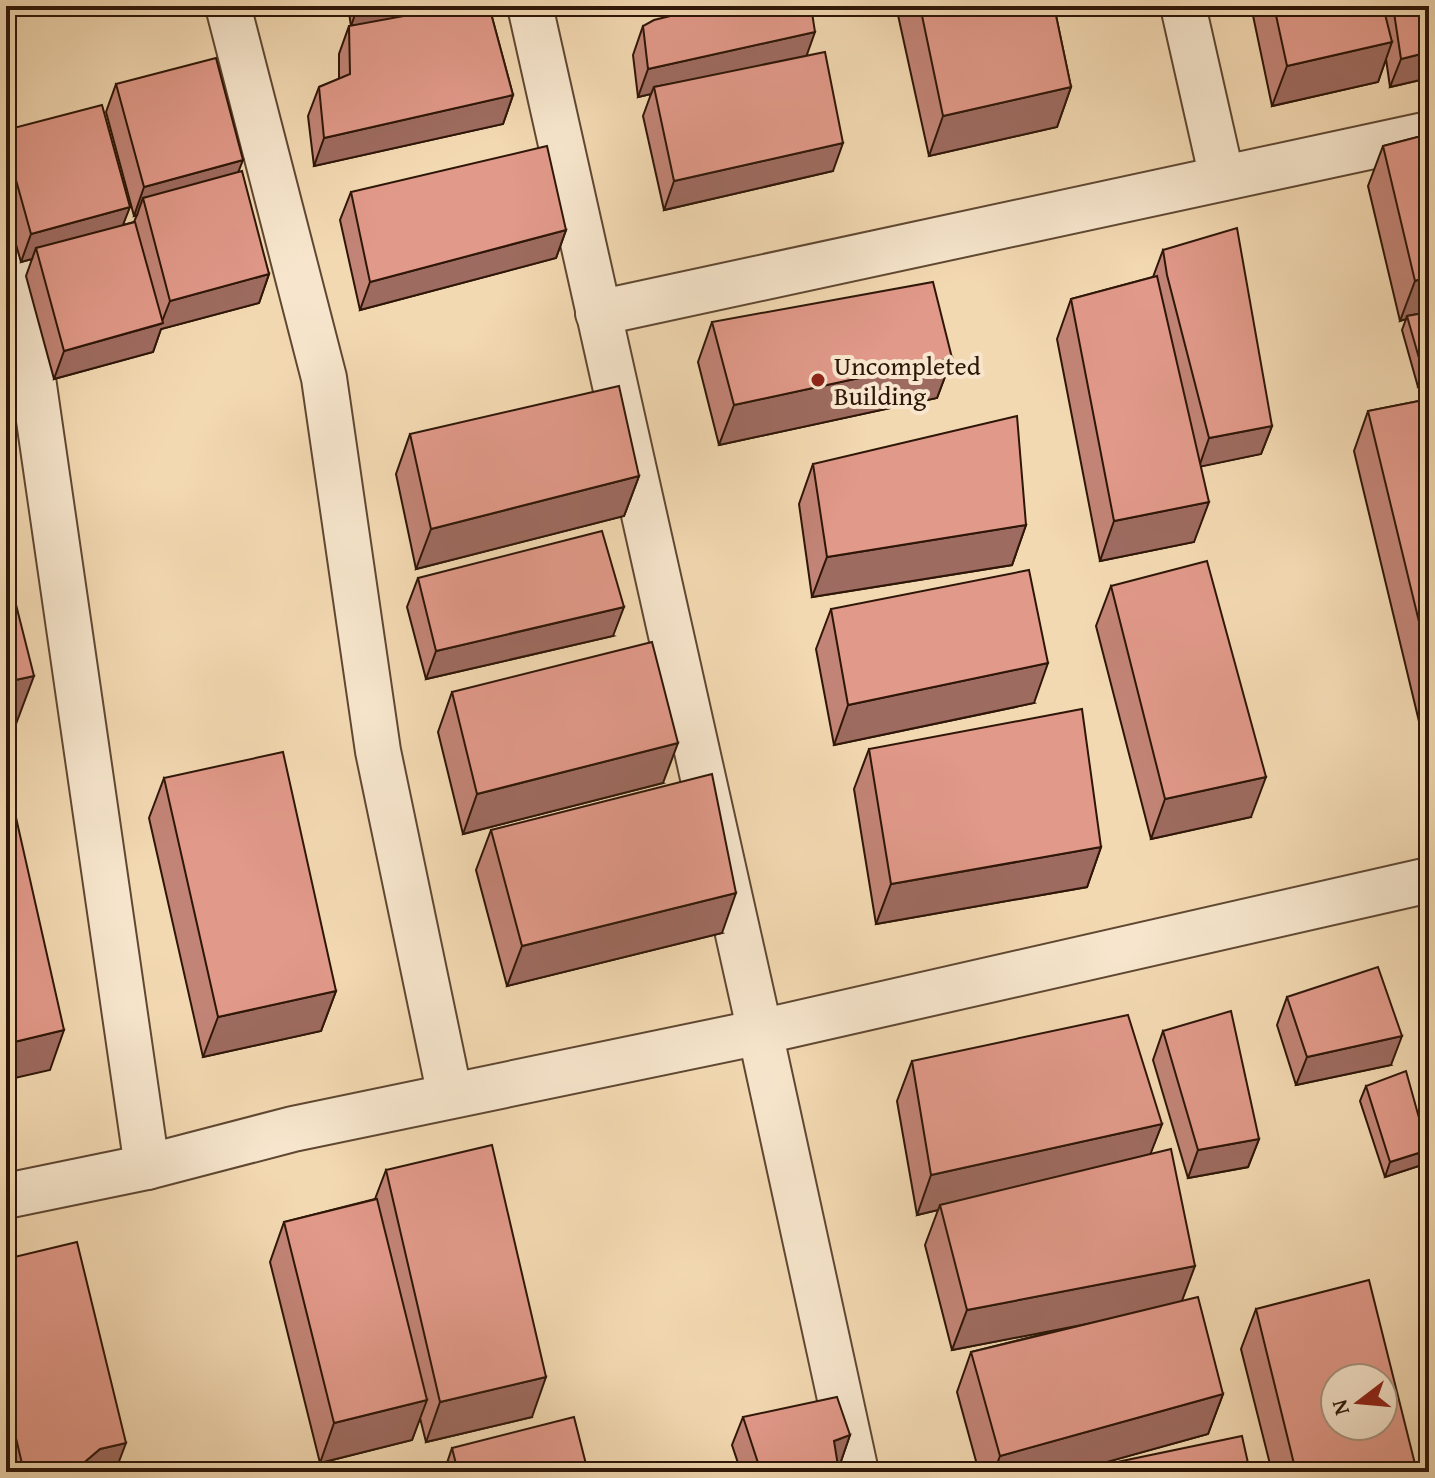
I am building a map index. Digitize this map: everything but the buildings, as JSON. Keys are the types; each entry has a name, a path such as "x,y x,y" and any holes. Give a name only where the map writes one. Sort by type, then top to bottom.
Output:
{"street":[{"path":"228,6 324,378 378,751 450,1096"},
{"path":"530,6 856,1472"},
{"path":"1183,6 1222,178"},
{"path":"598,313 1429,134"},
{"path":"6,239 27,337 147,1167"},
{"path":"6,1196 147,1167 293,1129 760,1032 1429,880"}],"place":[{"name":"Uncompleted Building","path":"818,380"}]}
